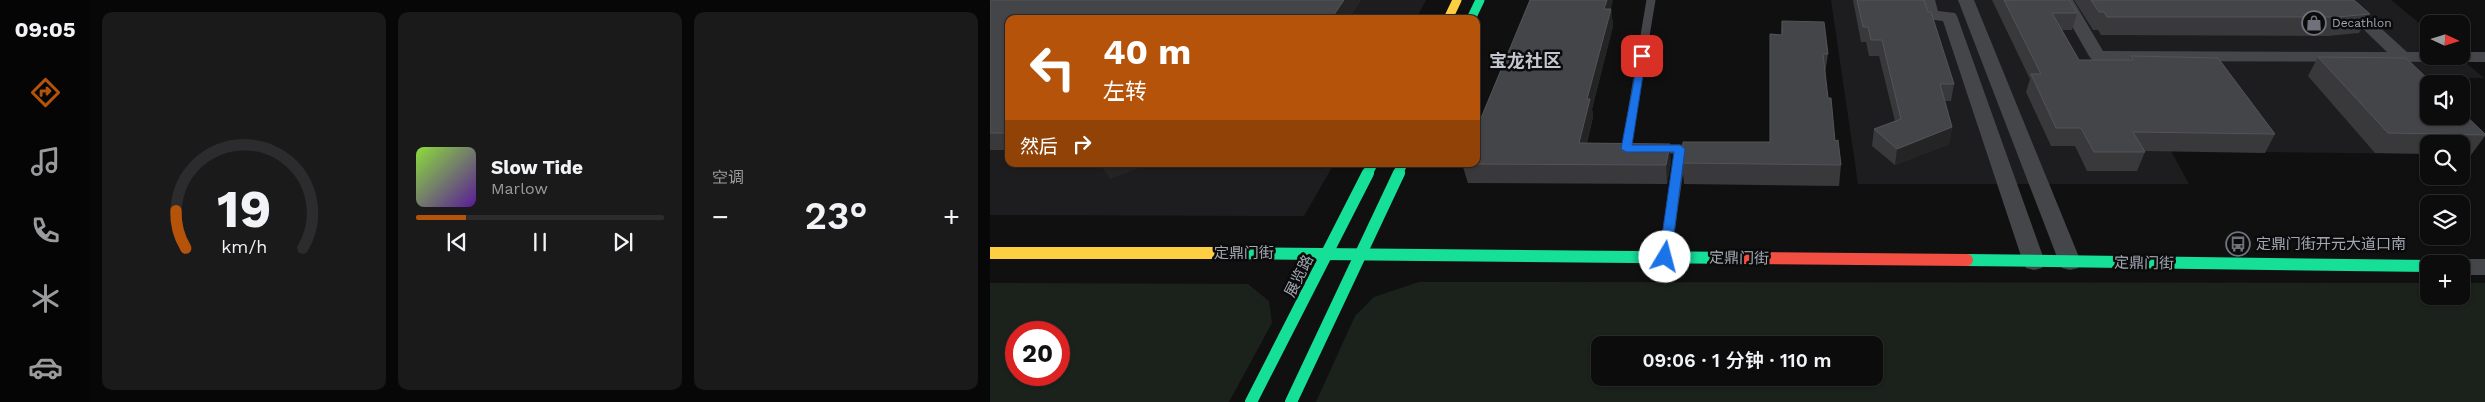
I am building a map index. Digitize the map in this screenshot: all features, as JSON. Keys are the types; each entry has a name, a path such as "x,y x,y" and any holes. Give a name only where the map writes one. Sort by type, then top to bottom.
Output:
{"street":[{"path":"1450,15 1457,0"},
{"path":"1473,15 1480,0"},
{"path":"1927,0 1932,16 1949,16 2034,262"},
{"path":"1966,0 2070,262"},
{"path":"2065,0 2098,56 2485,57"},
{"path":"2341,0 2403,57"},
{"name":"展览路","path":"1251,402 1371,167"},
{"path":"1291,402 1402,167"},
{"name":"定鼎门街","path":"990,253 1361,254 2420,266"},
{"path":"2470,267 2485,267"}],"lane":[{"path":"1651,0 1626,149 1680,149 1665,257"}],"shaded area":[{"path":"990,0 1426,0 1418,15 1005,15 1005,167 1332,167 1304,216 990,215"},
{"path":"1831,0 2391,0 2420,24 2420,65 2469,65 2484,78 2470,78 2470,75 2394,77 2420,106 2420,125 2429,125 2429,135 2420,135 2420,154 2171,151 2189,184 1858,184"},
{"path":"1419,282 2420,283 2420,305 2470,305 2470,283 2485,283 2485,402 1316,402 1355,316 1374,297"},
{"path":"990,283 1248,284 1269,301 1272,323 1229,402 990,402"}],"building":[{"path":"990,0 1344,0 1334,15 1005,15 1005,133 990,133"},
{"path":"1530,0 1607,0 1604,9 1611,9 1587,99 1590,99 1579,143 1670,144 1666,165 1480,164 1480,120"},
{"path":"1857,0 1924,0 1928,12 1931,12 1954,84 1940,84 1952,127 1897,149 1874,129 1901,119 1882,40 1871,40 1868,27 1863,27"},
{"path":"2004,0 2069,0 2077,13 2052,13 2079,60 2133,60 2131,56 2218,58 2275,134 2133,132 2145,152 2094,152 2081,128 2056,128 2031,74 2041,74"},
{"path":"2091,0 2354,0 2370,14 2338,17 2107,17 2104,12 2099,12"},
{"path":"1782,21 1824,22 1828,54 1823,54 1828,98 1831,98 1835,141 1838,140 1841,165 1682,163 1683,142 1770,142 1770,34 1782,35"},
{"path":"2318,57 2406,58 2424,75 2420,75 2420,125 2470,125 2470,120 2485,135 2388,133"}],"traffic: fast":[{"path":"1473,15 1480,0"},
{"path":"1251,402 1371,167"},
{"path":"1291,402 1402,167"},
{"path":"1226,253 1744,258"},
{"path":"1967,260 2420,266"}],"traffic: slow":[{"path":"1450,15 1457,0"},
{"path":"990,253 1226,253"}],"traffic: jam":[{"path":"1744,258 1967,260"}],"place":[{"name":"Decathlon","path":"2314,23"},
{"name":"定鼎门街开元大道口南","path":"2238,244"}],"district":[{"name":"宝龙社区","path":"1525,60"}],"route":[{"path":"1642,56 1626,149 1680,149 1665,257"}]}
